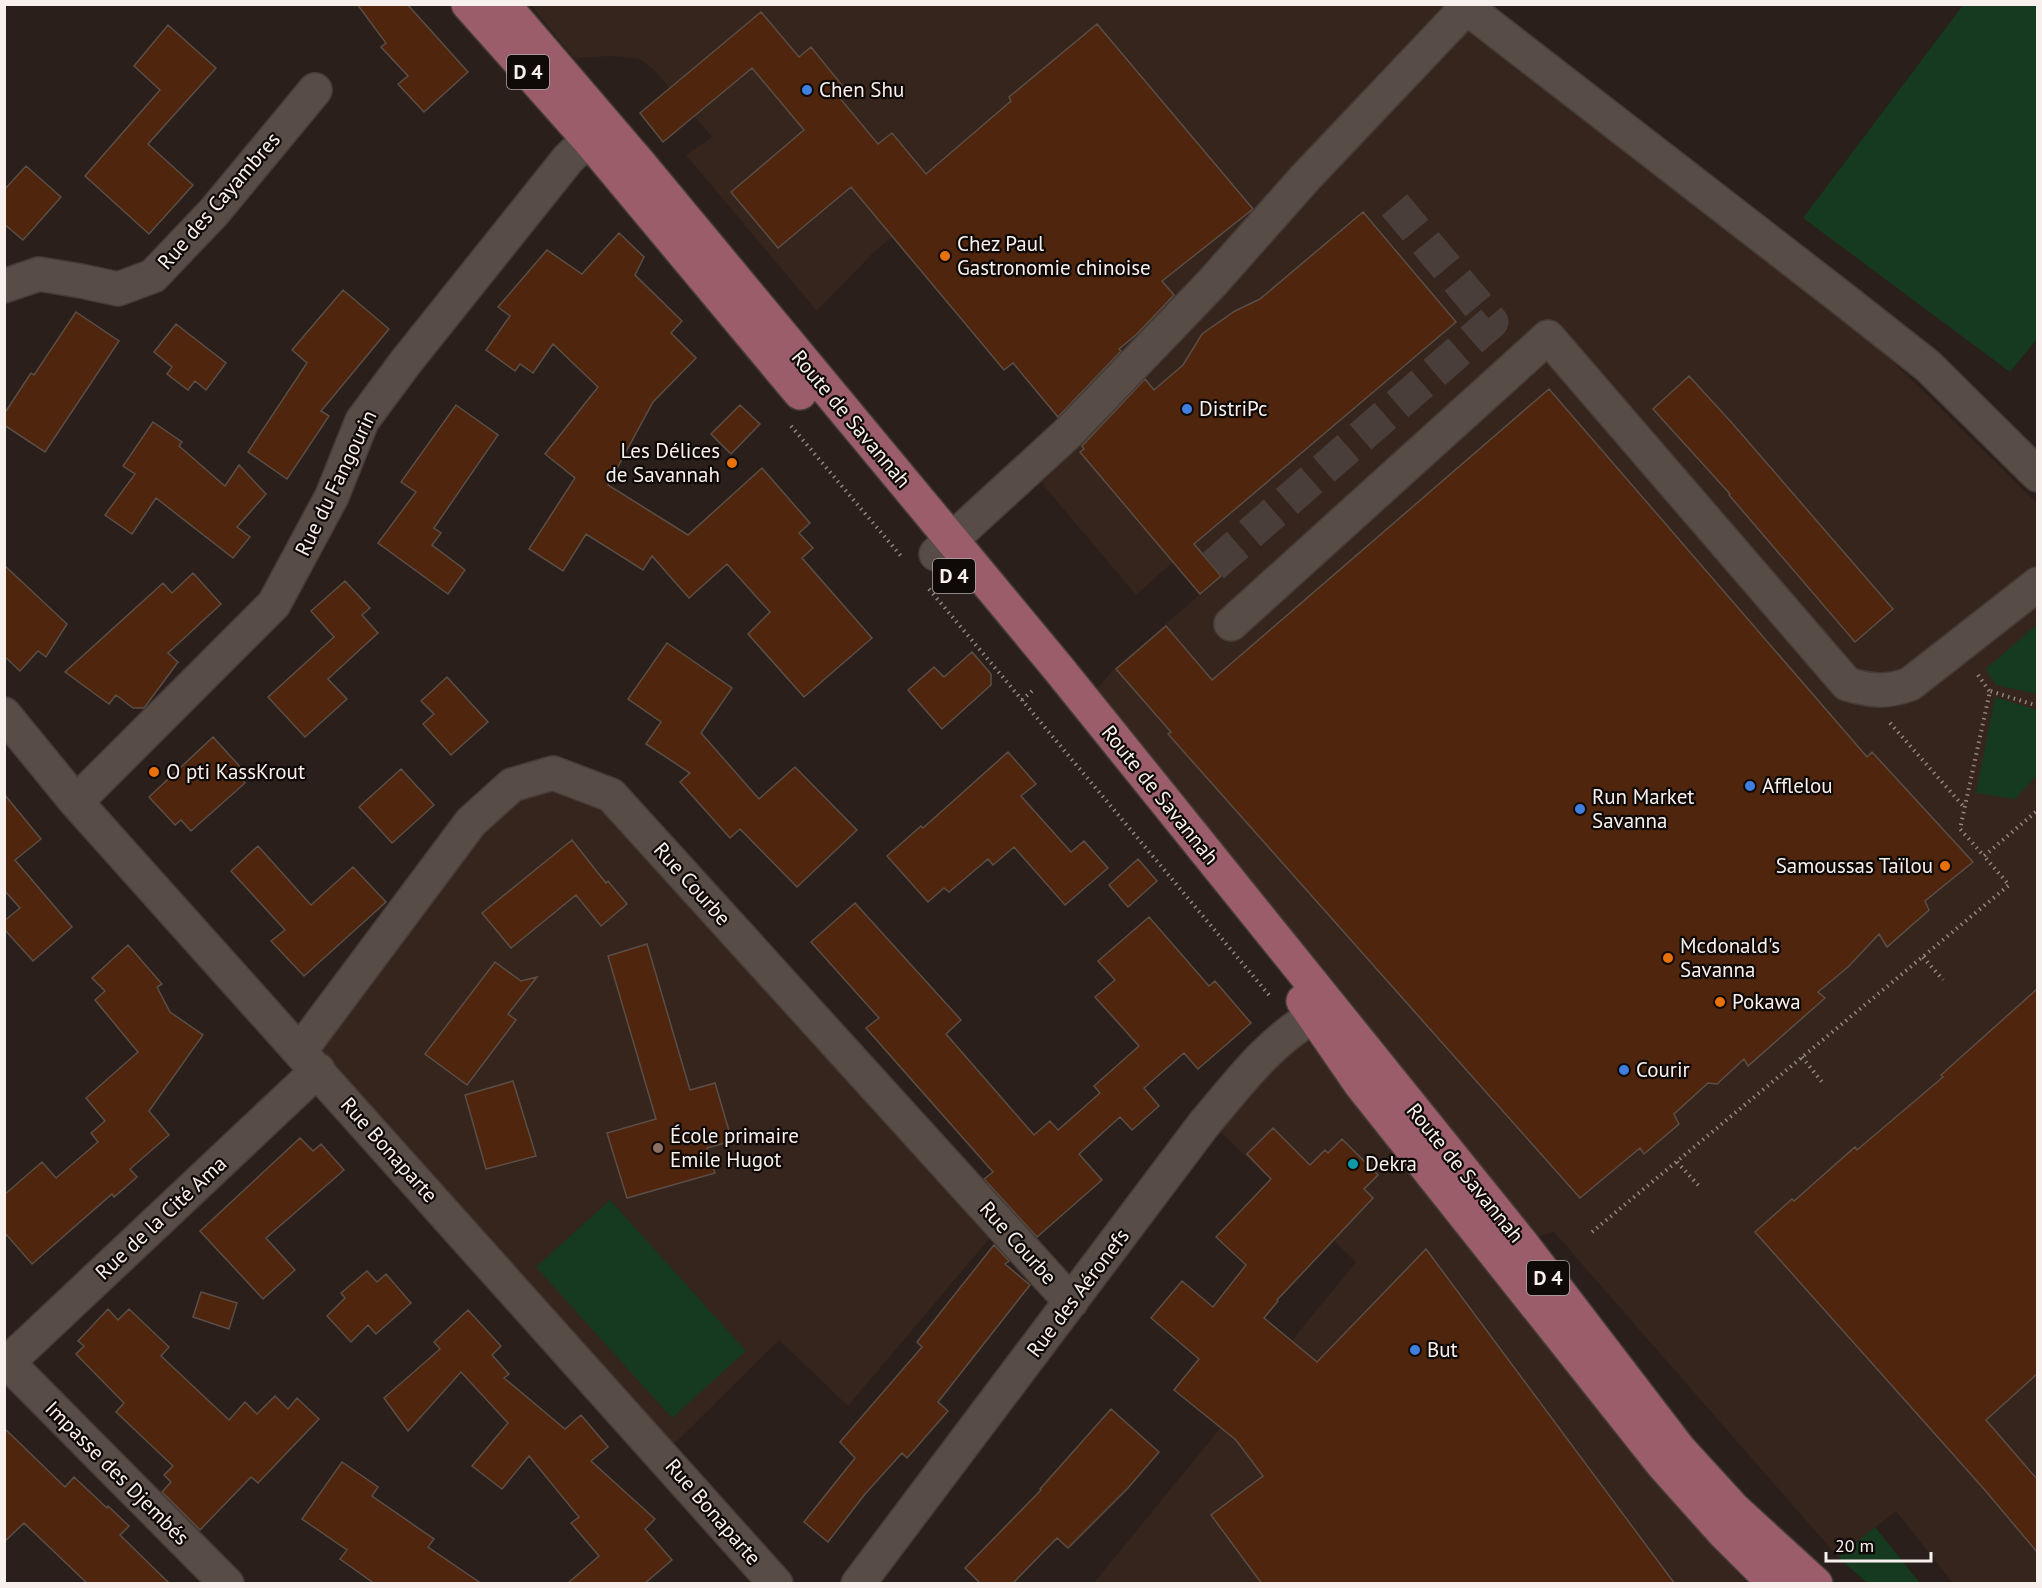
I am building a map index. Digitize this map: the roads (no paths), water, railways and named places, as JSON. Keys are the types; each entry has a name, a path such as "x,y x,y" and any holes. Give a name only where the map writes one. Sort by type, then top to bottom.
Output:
{"main road":[{"name":"Route de Savannah","path":"468,4 597,132"},
{"name":"Route de Savannah","path":"503,4 597,132 778,349 930,560 1284,969 1304,1022 1361,1085 1662,1465 1723,1532 1775,1584"},
{"name":"Route de Savannah","path":"930,560 1520,1241 1680,1450 1734,1509 1816,1584"}],"street":[{"path":"930,560 1070,432 1212,283 1305,178 1464,6 1698,185 1928,366 2037,475"},
{"name":"Rue des Cayambres","path":"4,286 39,274 81,280 118,289 153,276 214,212 315,90"},
{"name":"Rue du Fangourin","path":"76,802 274,604 332,496 362,421 405,363 561,168 597,132"},
{"path":"1231,624 1548,337 1847,684 1871,691 1896,689 1910,684 2037,584"},
{"name":"Rue Bonaparte","path":"4,714 76,802 776,1584"},
{"name":"Rue Courbe","path":"309,1060 471,822 512,785 553,774 611,795 1071,1302"},
{"name":"Rue des Aéronefs","path":"858,1584 1204,1124 1262,1055 1284,1035 1304,1022"},
{"name":"Rue de la Cité Ama","path":"6,1365 309,1060"},
{"name":"Impasse des Djembés","path":"6,1365 227,1584"}],"tunnel":[{"path":"1213,566 1492,322 1393,203"}],"place":[{"name":"Chen Shu","path":"807,90"},
{"name":"Chez Paul Gastronomie chinoise","path":"945,256"},
{"name":"DistriPc","path":"1187,409"},
{"name":"Les Délices de Savannah","path":"732,463"},
{"name":"O pti KassKrout","path":"154,772"},
{"name":"Afflelou","path":"1750,786"},
{"name":"Run Market Savanna","path":"1580,809"},
{"name":"Samoussas Taïlou","path":"1945,866"},
{"name":"Mcdonald's Savanna","path":"1668,958"},
{"name":"Pokawa","path":"1720,1002"},
{"name":"Courir","path":"1624,1070"},
{"name":"École primaire Emile Hugot","path":"658,1148"},
{"name":"Dekra","path":"1353,1164"},
{"name":"But","path":"1415,1350"}]}
